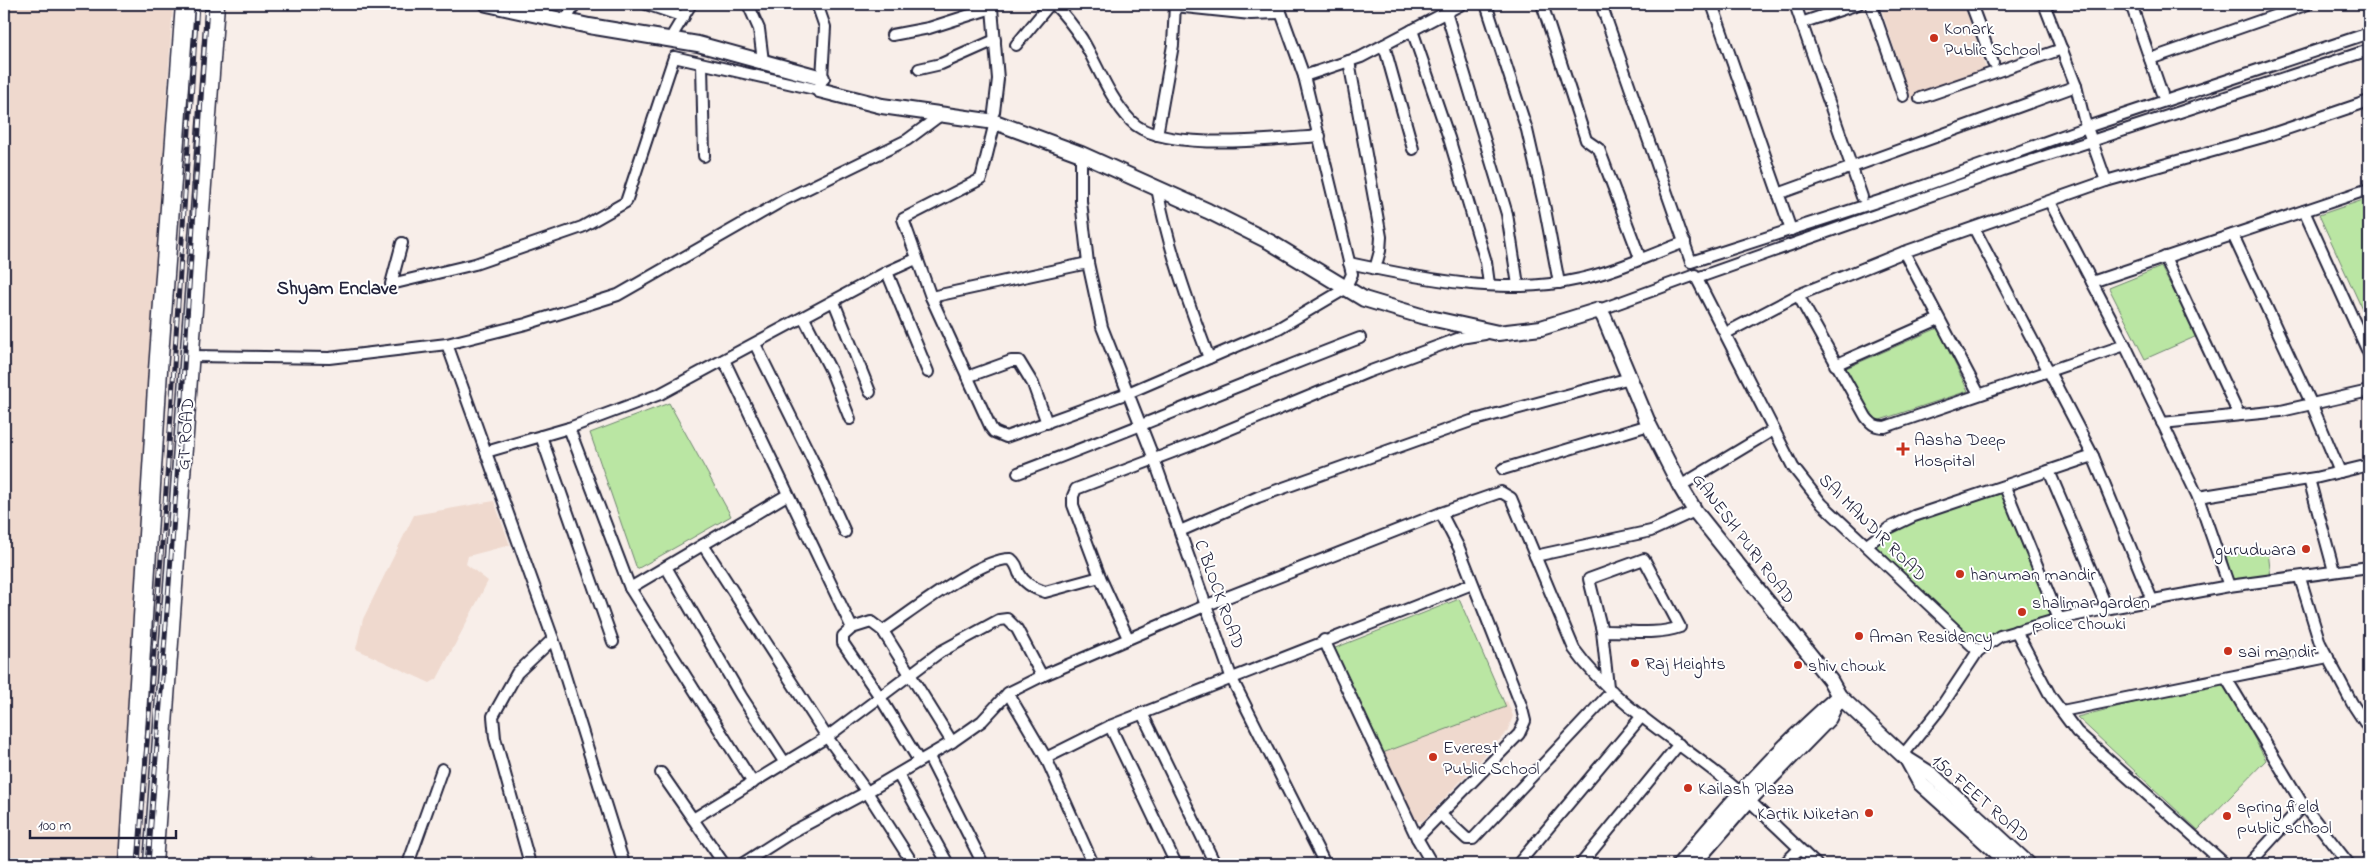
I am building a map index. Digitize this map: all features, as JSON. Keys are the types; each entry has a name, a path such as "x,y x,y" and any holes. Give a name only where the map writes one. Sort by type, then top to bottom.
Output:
{"highway":[{"name":"GT ROAD","path":"128,864 142,622 185,4"},
{"name":"GT ROAD","path":"154,864 215,4"},
{"path":"142,622 171,624"}],"street":[{"path":"487,4 565,21 698,44 763,61 882,106 942,114 995,117 1157,188 1270,242 1364,299 1421,316 1498,333"},
{"path":"565,21 575,4"},
{"path":"646,4 684,17"},
{"path":"670,39 691,4"},
{"path":"748,4 759,28 763,61"},
{"path":"816,4 825,27 820,84"},
{"path":"1304,76 1350,61 1462,4"},
{"path":"1486,4 1527,130 1559,283"},
{"path":"1542,4 1586,140 1599,149 1640,258"},
{"path":"1601,4 1691,262 1791,230 2369,32"},
{"path":"1712,4 1791,230"},
{"path":"1794,4 1862,197"},
{"path":"1801,23 1858,4"},
{"path":"1871,4 1903,96"},
{"path":"1972,4 1994,63"},
{"path":"2044,4 2076,86 2087,128 2106,181"},
{"path":"2131,4 2162,94"},
{"path":"2150,59 2308,4"},
{"path":"1016,45 1057,5 1082,39 1105,84 1131,122 1156,135 1208,142 1320,136"},
{"path":"892,35 929,28 991,7 998,79 995,117 981,180 903,220 931,297 991,428 1000,436 1012,437 1128,393 1279,328 1346,289 1352,274 1350,263 1304,76 1280,8 1251,14 1175,5 1172,45 1156,135"},
{"path":"1446,12 1507,214 1518,284"},
{"path":"1412,30 1449,138 1486,262 1490,284"},
{"path":"919,69 941,64 995,40"},
{"path":"1384,45 1413,149"},
{"path":"1920,98 2062,49"},
{"path":"1128,638 1100,577 1073,505 1073,496 1076,489 1083,485 1154,459 1368,372 1451,342 1472,335 1541,328 1599,310 1695,276 1697,278 2003,170 2369,50"},
{"path":"402,243 391,284 475,264 582,227 626,202 674,57 702,64 820,84"},
{"path":"1350,61 1381,237 1380,251 1375,269"},
{"path":"702,64 704,156"},
{"path":"1778,194 2076,86"},
{"path":"1726,333 1798,295 1904,252 2106,181 2263,137 2369,101"},
{"path":"191,356 330,358 447,344 526,324 618,295 784,200 908,140 942,114"},
{"name":"C BLOCK ROAD","path":"1081,154 1080,201 1088,262 1102,327 1154,459 1232,679 1325,864"},
{"path":"1157,188 1167,236 1183,286 1210,358"},
{"path":"2092,282 2369,189"},
{"path":"2050,202 2125,345 2198,497 2229,586"},
{"path":"2304,211 2369,354"},
{"path":"1974,228 2093,456 2152,600"},
{"path":"2233,235 2312,404 2340,472"},
{"path":"1350,263 1375,269 1490,284 1559,283 1582,279 1685,242"},
{"path":"1904,252 1979,394"},
{"path":"2165,257 2239,415"},
{"path":"486,452 568,428 660,394 887,272 916,259"},
{"path":"931,297 1088,262"},
{"path":"887,272 928,372"},
{"name":"SAI MANDIR ROAD","path":"1697,278 1793,467 1822,504 1978,652"},
{"path":"1798,295 1835,365 1866,417 1871,424 1878,427 1885,427 2125,345"},
{"path":"834,302 870,392"},
{"name":"GANESH PURI ROAD","path":"1599,310 1604,317 1649,425 1695,511 1830,680 1839,696"},
{"path":"804,318 830,371 850,419"},
{"path":"1835,365 1939,319"},
{"path":"1018,473 1141,427 1248,381 1360,338"},
{"path":"447,344 553,639 624,864"},
{"path":"755,344 812,459 845,532"},
{"path":"724,360 852,628"},
{"path":"967,377 1011,361 1019,361 1024,366 1033,384 1046,423"},
{"path":"1180,530 1258,498 1471,421 1630,378"},
{"path":"2162,423 2281,411 2369,391"},
{"path":"1503,469 1649,425"},
{"path":"568,428 630,588 753,783"},
{"path":"1680,486 1773,430"},
{"path":"541,436 613,642"},
{"path":"1867,545 1889,528 1914,516 2093,456"},
{"path":"2198,497 2309,479 2369,465"},
{"path":"2049,471 2107,608"},
{"path":"2309,479 2334,571"},
{"path":"2005,487 2059,618"},
{"path":"742,864 792,832 867,792 952,742 982,721 1008,693 1042,676 1207,605 1495,493 1506,493 1511,498 1574,649 1610,689 1745,797 1816,864"},
{"path":"630,588 787,495"},
{"path":"1535,556 1651,531 1695,511"},
{"path":"1417,838 1519,734 1525,721 1521,705 1459,548 1441,513"},
{"path":"703,545 827,737 867,792 913,864"},
{"path":"883,631 975,570 1004,558 1011,559 1016,563 1020,576 1030,585 1045,592 1100,577"},
{"path":"1602,631 1637,633 1680,627 1644,559 1589,579 1602,631 1610,689"},
{"path":"666,567 741,696 785,763"},
{"path":"1905,758 1978,652 2000,636 2059,618 2107,608 2229,586 2300,578 2334,571 2369,567"},
{"path":"2300,578 2320,642 2352,703 2369,729"},
{"path":"1046,758 1110,726 1232,679 1324,640 1472,584"},
{"path":"693,819 827,737 940,652 989,624 1007,619 1017,629 1042,676"},
{"path":"952,742 883,631 871,622 852,628 843,636 843,643 924,759 983,864"},
{"path":"2016,631 2051,697 2077,732 2224,864"},
{"path":"530,864 495,738 493,716 517,673 553,639"},
{"path":"1324,640 1417,838 1432,864"},
{"path":"2062,711 2328,657"},
{"path":"2226,678 2303,805 2349,864"},
{"path":"1440,815 1467,839 1473,839 1610,689"},
{"path":"1008,693 1046,758 1093,864"},
{"path":"1693,864 1745,797 1805,726 1839,696"},
{"name":"150 FEET ROAD","path":"1839,696 1905,758 1932,775 2028,864"},
{"path":"1142,713 1215,864"},
{"path":"1518,864 1642,716"},
{"path":"1110,726 1176,864"},
{"path":"1581,864 1679,744"},
{"name":"150 FEET ROAD","path":"1905,758 1920,783 2010,864"},
{"path":"408,864 442,769"},
{"path":"661,773 724,864"},
{"path":"898,774 948,864"},
{"path":"1680,864 1745,797"},
{"path":"2249,864 2303,805"},
{"path":"1784,864 1799,849"}],"shaded area":[{"path":"4,4 173,4 118,864 4,864"},
{"name":"Konark Public School","path":"1964,4 1987,72 1911,99 1880,5"},
{"path":"494,501 510,545 468,556 466,564 488,581 437,679 430,683 356,649 363,619 414,515"},
{"name":"Everest Public School","path":"1507,701 1513,716 1507,732 1423,821 1415,821 1380,751"}],"green space":[{"path":"2369,198 2369,324 2319,215"},
{"path":"2161,267 2197,336 2145,359 2109,288"},
{"path":"1938,328 1968,391 1874,422 1844,369"},
{"path":"669,403 731,516 637,569 590,433"},
{"path":"2005,487 2059,619 2024,628 1978,651 1867,545 1889,528"},
{"path":"2268,551 2271,578 2232,583 2226,555"},
{"path":"1459,599 1506,707 1380,754 1348,706 1330,650"},
{"path":"2223,680 2266,760 2198,830 2077,717"}],"railway":[{"path":"138,864 167,477 197,4"},
{"path":"148,864 177,477 207,4"}],"place":[{"name":"Konark Public School","path":"1934,38"},
{"name":"Aasha Deep Hospital","path":"1903,449"},
{"name":"gurudwara","path":"2306,549"},
{"name":"hanuman mandir","path":"1960,574"},
{"name":"shalimar garden police chowki","path":"2022,612"},
{"name":"Aman Residency","path":"1859,636"},
{"name":"sai mandir","path":"2228,651"},
{"name":"Raj Heights","path":"1635,663"},
{"name":"shiv chowk","path":"1798,665"},
{"name":"Everest Public School","path":"1433,757"},
{"name":"Kailash Plaza","path":"1688,788"},
{"name":"Kartik Niketan","path":"1869,813"},
{"name":"spring field public school","path":"2227,816"}],"district":[{"name":"Shyam Enclave","path":"337,287"}]}
